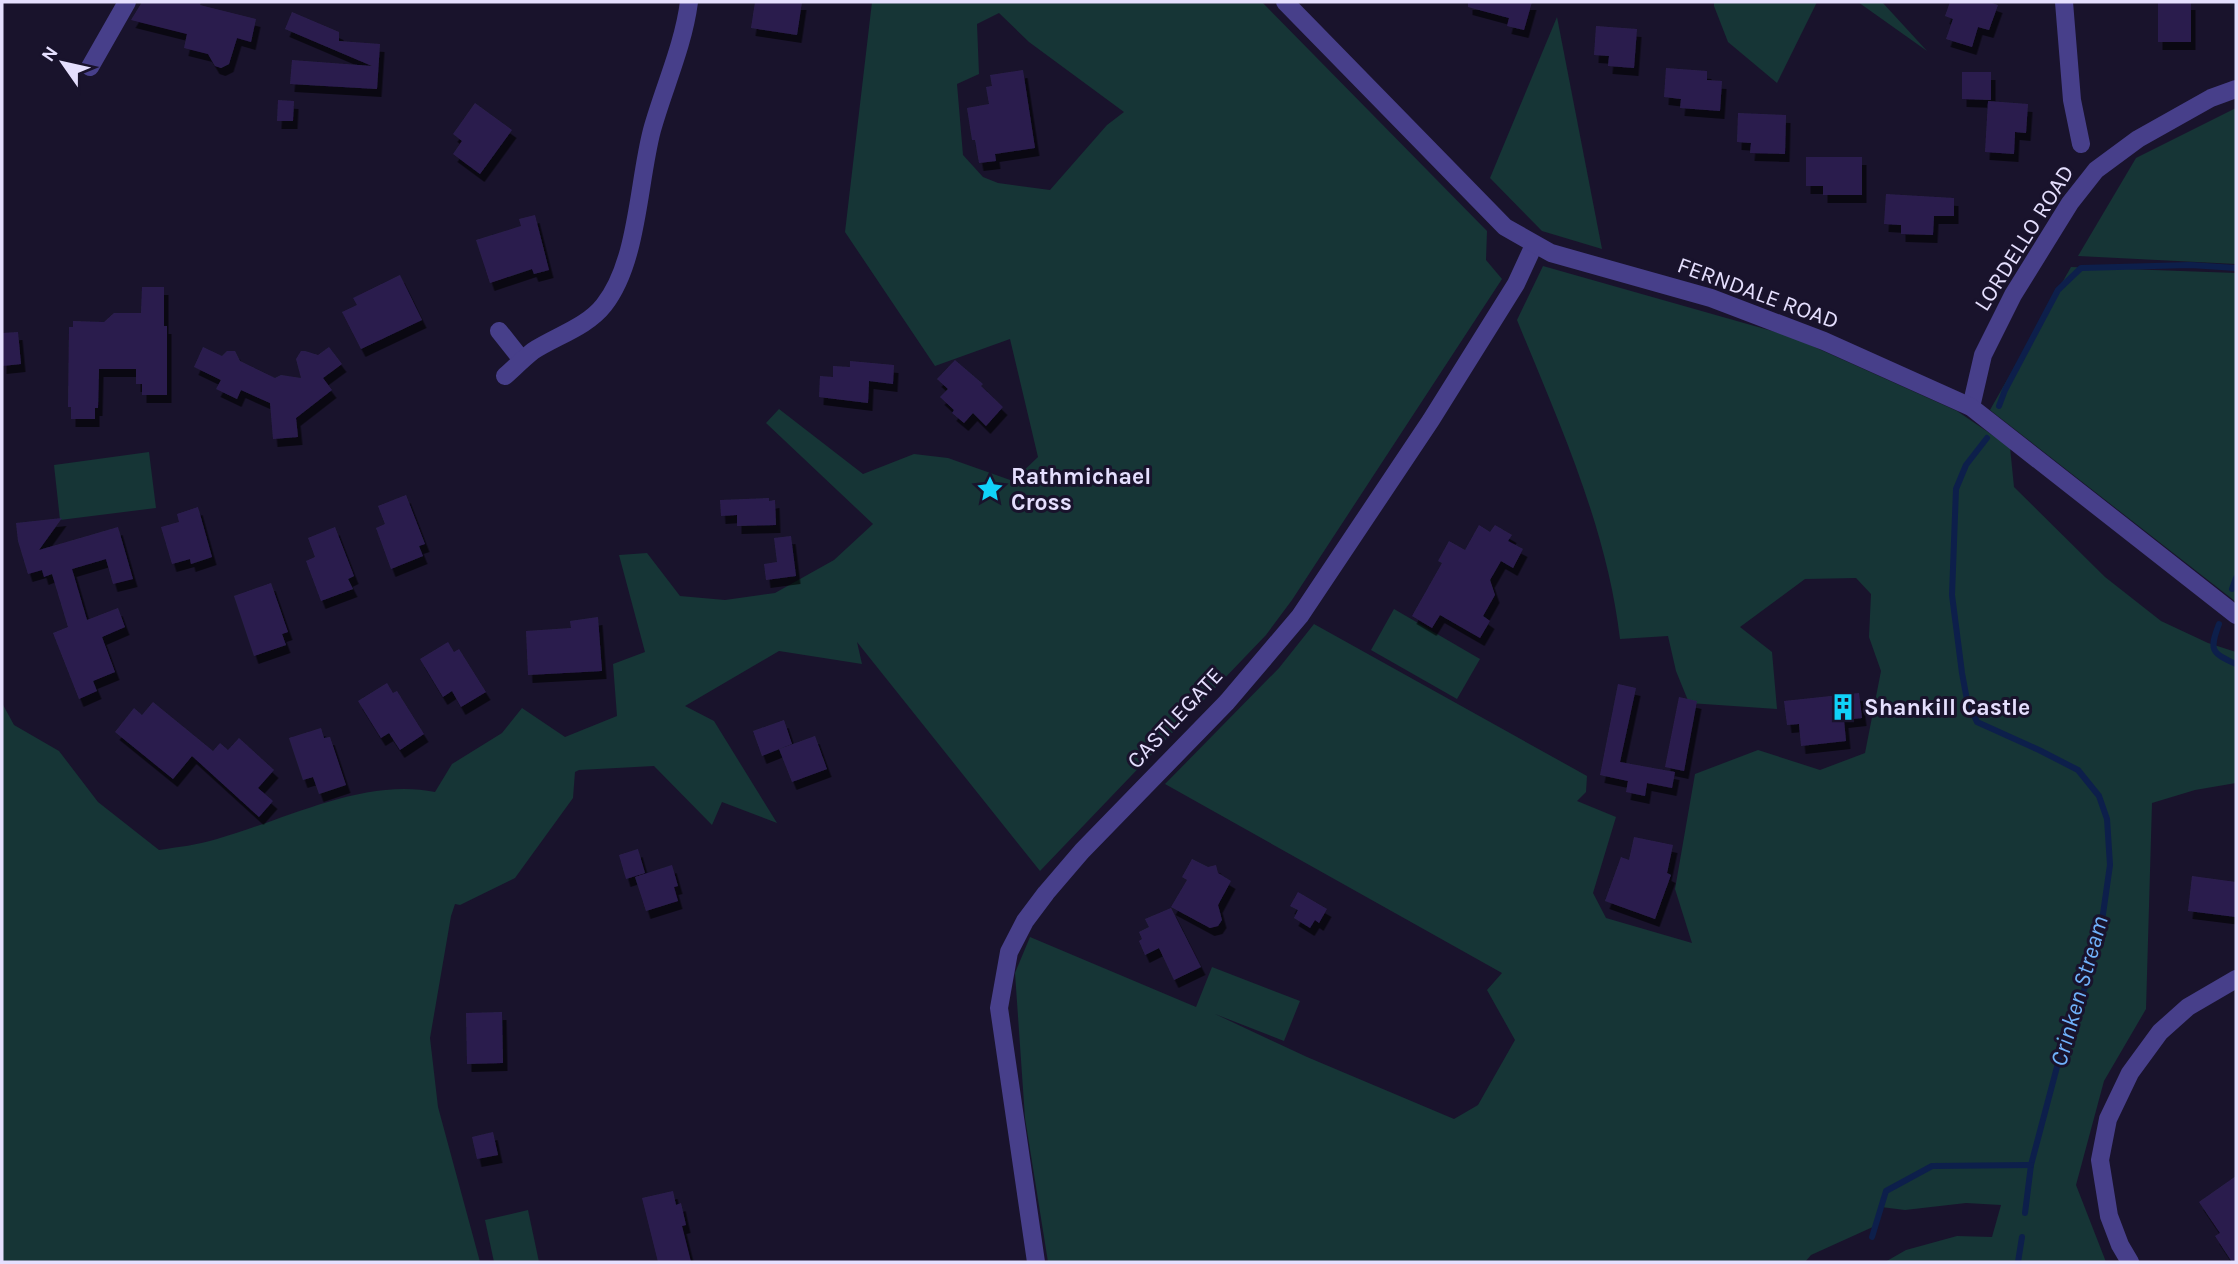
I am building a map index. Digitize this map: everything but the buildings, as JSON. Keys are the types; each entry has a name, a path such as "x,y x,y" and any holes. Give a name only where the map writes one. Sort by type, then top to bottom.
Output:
{"street":[{"path":"90,67 127,2"},
{"path":"505,376 533,351 592,317 604,306 614,290 628,252 652,131 677,58 689,2"},
{"name":"FERNDALE ROAD","path":"1285,2 1505,227 1551,253 1711,298 1824,341 1971,407 2236,615"},
{"path":"2064,2 2071,100 2081,144"},
{"name":"LORDELLO ROAD","path":"1971,407 1983,355 2013,295 2070,203 2096,170 2138,139 2211,98 2236,89"},
{"name":"CASTLEGATE","path":"1036,1262 999,1008 1009,952 1025,921 1064,872 1227,702 1300,617 1453,385 1516,284 1534,245"},
{"path":"499,331 522,360"},
{"path":"2130,1262 2109,1216 2100,1160 2108,1119 2130,1073 2160,1032 2188,1007 2236,979"}],"green space":[{"path":"872,2 1262,2 1487,231 1486,260 1502,279 1292,600 1266,635 1040,871 857,642 862,664 779,651 685,706 714,721 777,823 722,802 712,825 654,766 575,772 573,798 515,878 460,905 455,904 451,916 430,1038 438,1107 480,1262 2,1262 2,703 14,725 59,751 98,802 159,850 210,841 353,795 408,789 435,792 452,764 502,733 522,708 565,737 617,716 613,664 645,652 619,555 647,553 680,596 725,600 775,593 834,560 873,524 766,423 779,409 863,474 914,454 948,458 1013,481 1038,457 1010,339 935,366 845,232","holes":["999,13 1029,42 1124,112 1107,125 1050,190 998,183 983,177 963,155 957,84 979,74 977,24"]},
{"path":"1714,2 1817,2 1777,83 1728,42"},
{"path":"1858,2 1882,2 1927,51"},
{"path":"1557,17 1602,249 1542,231 1490,178"},
{"path":"2236,108 2236,264 2078,256 2136,158"},
{"path":"1543,266 1790,336 1957,411 2010,447 2014,487 2105,577 2161,621 2208,643 2236,652 2236,783 2195,790 2152,803 2146,1009 2104,1081 2076,1185 2106,1262 1885,1262 1906,1250 1957,1236 1992,1237 2001,1205 1966,1203 1905,1210 1881,1207 1875,1226 1811,1255 1805,1262 1048,1262 1025,1118 1015,973 1030,937 1196,1007 1212,967 1300,1001 1284,1041 1215,1014 1307,1057 1454,1119 1478,1105 1515,1040 1487,990 1502,973 1165,784 1279,668 1314,624 1587,776 1586,792 1577,801 1616,817 1593,893 1606,918 1692,943 1675,889 1695,774 1758,750 1820,770 1865,753 1881,671 1869,637 1871,594 1856,578 1805,579 1740,627 1772,652 1777,709 1689,703 1676,671 1668,636 1620,639 1614,597 1593,516 1565,437 1517,320"},
{"path":"2071,267 2236,273 2236,602 1990,410"},
{"path":"149,452 156,508 60,520 54,465"},
{"path":"1394,609 1480,659 1457,699 1371,650"},
{"path":"528,1210 539,1262 494,1262 485,1220"}],"waterway":[{"name":"Crinken Stream","path":"1999,406 2058,290 2081,268 2190,265 2236,268"},
{"name":"Crinken Stream","path":"1987,438 1966,465 1956,489 1952,595 1967,700 1977,722 2078,770 2099,796 2107,819 2110,865 2100,935 2082,997 2062,1048 2031,1165 2025,1213"},
{"path":"2232,589 2236,578"},
{"path":"2219,624 2214,650 2221,657 2236,664"},
{"name":"Crinken Stream","path":"1872,1237 1886,1191 1932,1166 2031,1165"},
{"path":"2018,1262 2022,1237"}],"place":[{"name":"Rathmichael Cross","path":"990,489"},
{"name":"Shankill Castle","path":"1843,707"}]}
